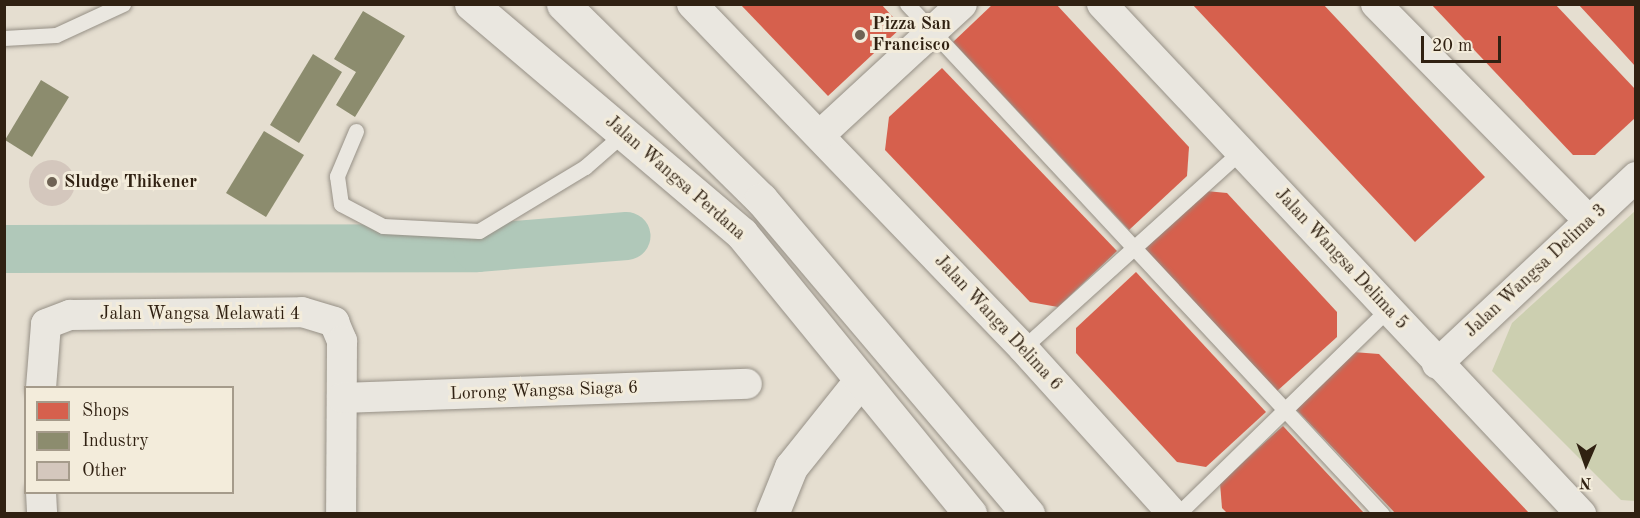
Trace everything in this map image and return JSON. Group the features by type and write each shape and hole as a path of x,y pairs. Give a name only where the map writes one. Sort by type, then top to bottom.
{"main road":[{"path":"563,4 761,200 1028,513"},
{"path":"594,4 604,44"},
{"name":"Jalan Wangsa Perdana","path":"491,10 624,133 742,234 859,382 970,513"},
{"path":"772,513 791,467 859,382"}],"street":[{"name":"Jalan Wanga Delima 6","path":"692,4 1023,348 1173,513"},
{"path":"820,135 962,4"},
{"name":"Jalan Wangsa Delima 5","path":"1102,4 1437,364 1581,513"},
{"path":"1376,4 1589,221"},
{"name":"Jalan Wangsa Delima 3","path":"1437,364 1635,177"},
{"name":"Jalan Wangsa Melawati 4","path":"41,386 46,324 70,315 302,312 334,322 342,340 341,513"},
{"name":"Lorong Wangsa Siaga 6","path":"342,398 747,384"},
{"path":"41,494 42,513"}],"lane":[{"path":"4,38 56,35 123,4"},
{"path":"907,4 932,34 1131,248 1382,513"},
{"path":"356,131 337,176 341,204 383,226 479,231 585,167 624,133"},
{"path":"1023,348 1131,248 1241,152"},
{"path":"1178,513 1282,408 1388,310"}],"green space":[{"path":"1635,211 1636,501 1621,500 1492,371 1512,323"}],"building: Shops":[{"path":"740,4 881,4 902,27 828,96"},
{"path":"993,4 1056,4 1189,147 1187,176 1129,230 953,42"},
{"path":"1192,4 1323,4 1485,177 1415,242"},
{"path":"1431,4 1555,4 1635,89 1635,118 1595,155 1573,155"},
{"path":"1578,4 1635,4 1635,66 1615,44"},
{"path":"942,68 1117,251 1058,307 1030,302 885,150 889,117"},
{"path":"1206,191 1227,193 1337,312 1337,337 1276,392 1143,249"},
{"path":"1136,272 1266,412 1206,467 1177,462 1076,353 1076,328"},
{"path":"1353,352 1379,354 1529,513 1395,513 1294,407"},
{"path":"1283,426 1364,513 1227,513 1222,508 1220,483"}],"building: Industry":[{"path":"363,11 405,36 355,117 336,105 356,72 334,59"},
{"path":"313,54 342,72 299,143 270,125"},
{"path":"41,80 69,97 32,157 5,140"},
{"path":"264,131 304,155 266,217 226,193"}],"building: Other":[{"name":"Sludge Thikener","path":"52,160 68,167 75,183 68,199 52,206 36,199 29,183 36,167"}],"waterway":[{"path":"4,249 477,248 627,236"}],"place":[{"name":"Pizza San Francisco","path":"860,35"},
{"name":"Sludge Thikener","path":"52,182"}]}
